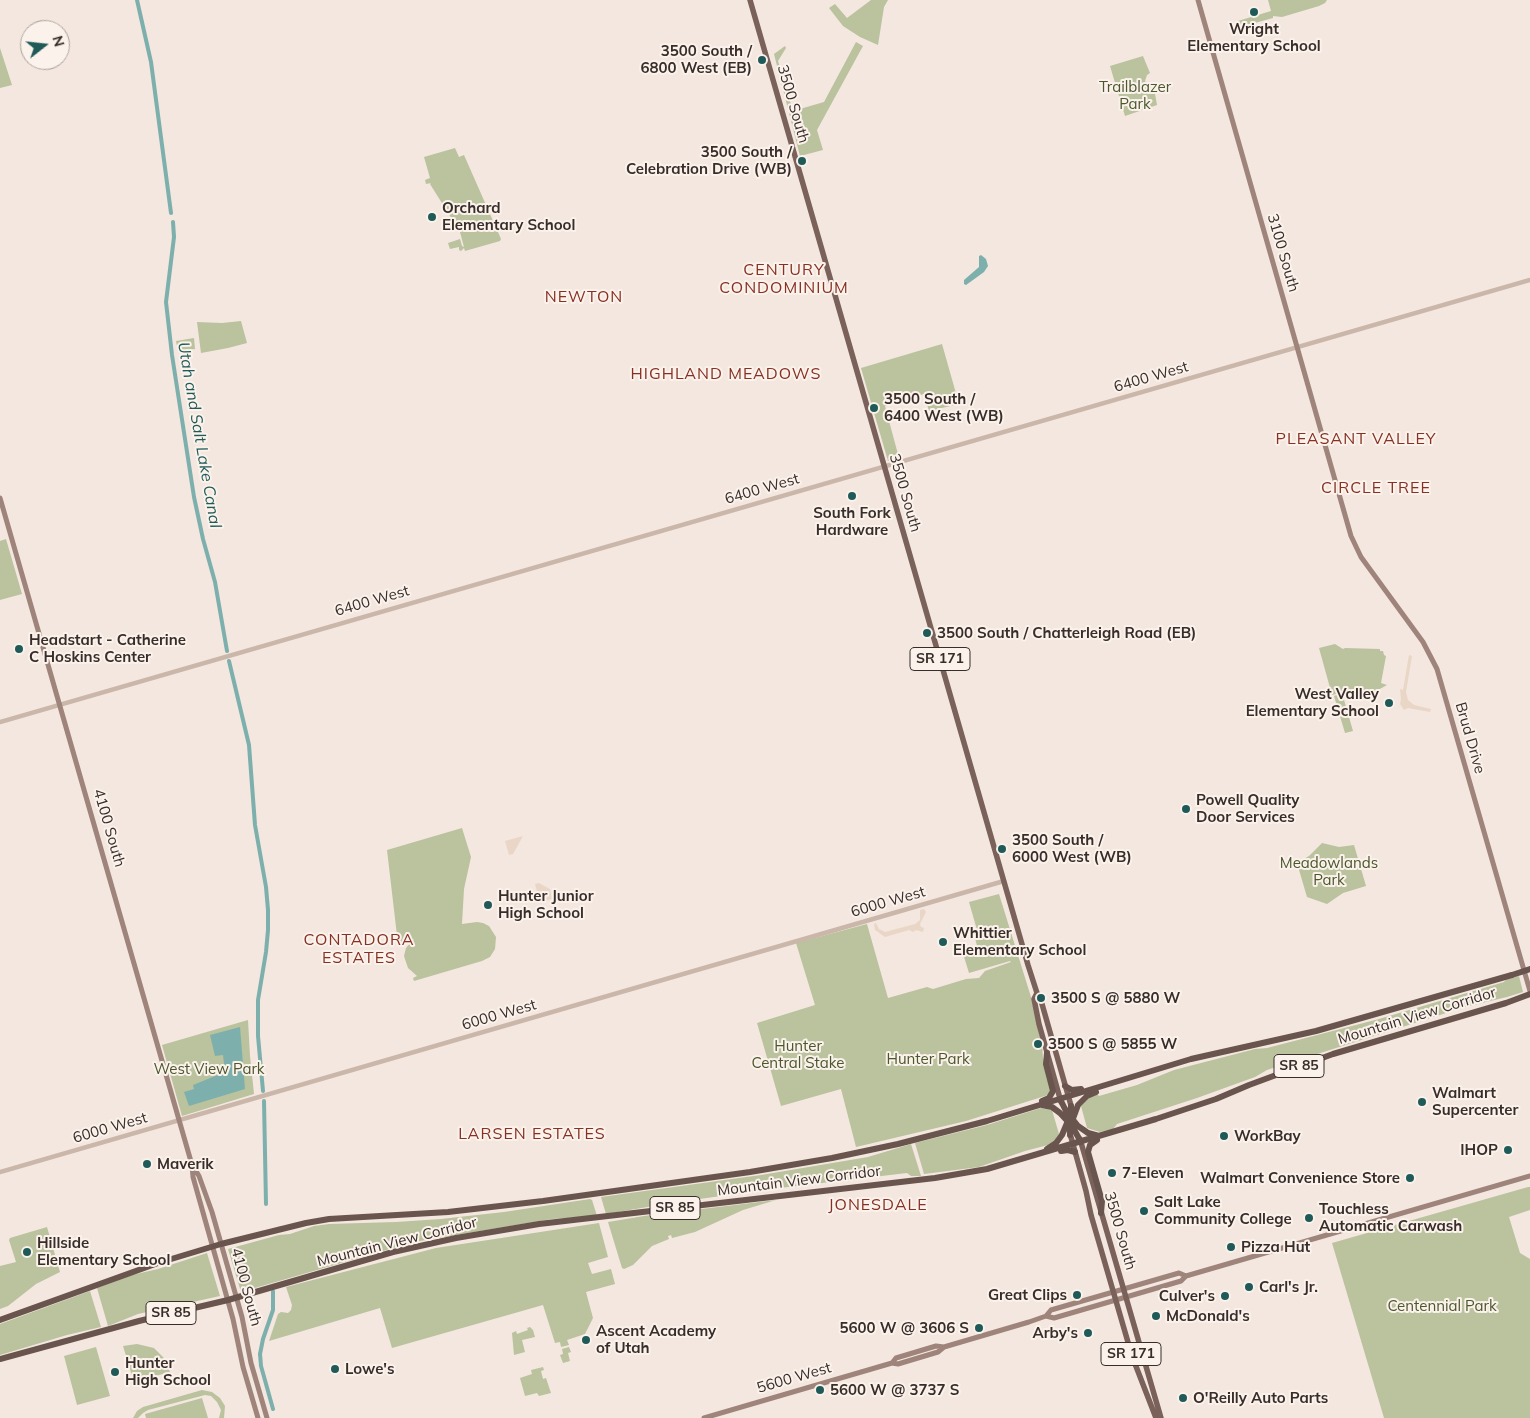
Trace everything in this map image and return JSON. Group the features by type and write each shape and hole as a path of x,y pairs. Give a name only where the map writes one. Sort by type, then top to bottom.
{"highway":[{"name":"Mountain View Corridor","path":"0,1320 158,1263 221,1244 306,1223 330,1219 448,1212 542,1201 759,1171 891,1145 987,1121 1203,1056 1316,1031 1530,969"},
{"name":"Mountain View Corridor","path":"0,1360 114,1327 237,1298 401,1250 456,1238 511,1228 941,1178 1001,1166 1156,1119 1333,1054 1519,998 1530,993"},
{"path":"987,1121 1013,1110 1046,1100 1050,1096 1053,1089 1046,1064 1047,1053"},
{"path":"1065,1086 1072,1090 1080,1090 1150,1068 1171,1065"},
{"path":"1001,1166 1014,1159 1052,1146 1060,1138 1079,1104 1090,1094 1139,1079 1153,1071"},
{"path":"1060,1099 1081,1142"},
{"path":"1039,1105 1052,1108 1089,1133 1101,1136"},
{"path":"1070,1135 1071,1106"},
{"path":"1101,1213 1102,1201 1088,1152 1090,1145 1095,1141 1142,1126 1156,1119"},
{"path":"987,1169 1004,1168 1064,1150 1075,1152"}],"main road":[{"name":"3500 South","path":"750,0 1004,881 1071,1106"},
{"name":"3100 South","path":"1198,0 1344,512"},
{"name":"4100 South","path":"0,498 192,1165 203,1186 237,1298 251,1363 267,1418"},
{"name":"Brud Drive","path":"1344,512 1351,536 1361,557 1423,642 1437,669 1530,993"},
{"name":"3500 South","path":"1037,993 1034,999 1036,1010 1060,1099"},
{"name":"3500 South","path":"1070,1135 1134,1362 1156,1418"},
{"name":"3500 South","path":"1081,1142 1161,1418"},
{"name":"4100 South","path":"192,1165 193,1177 228,1300 243,1367 258,1418"},
{"name":"5600 West","path":"1046,1316 1054,1318 1181,1281 1186,1276 1530,1176"},
{"name":"5600 West","path":"704,1418 892,1363 898,1364 938,1352 944,1347 1046,1316 1051,1310 1179,1273 1186,1276"}],"street":[{"name":"6400 West","path":"0,722 1530,280"},
{"name":"6000 West","path":"0,1172 1004,881"}],"green space":[{"path":"871,0 888,0 884,7 878,45 860,37 843,26 829,8 835,4 847,18"},
{"path":"1268,0 1327,0 1319,6 1282,17 1273,16 1273,18 1240,27 1238,21 1271,11"},
{"path":"856,42 863,46 817,130 823,150 800,156 774,54 785,46 786,48 778,61 793,111 824,102"},
{"path":"0,48 12,85 0,88"},
{"name":"Trailblazer Park","path":"1143,56 1150,73 1145,81 1150,87 1154,88 1157,105 1125,116 1110,66"},
{"path":"455,148 459,157 464,155 501,239 500,241 465,251 464,248 461,251 459,250 459,247 450,249 448,243 460,239 464,247 460,232 431,183 426,184 425,180 430,178 424,157"},
{"path":"241,321 247,343 201,353 197,322 222,323"},
{"path":"194,338 195,349 178,351 176,341"},
{"path":"942,344 959,404 929,411 924,394 885,406 899,458 888,461 861,368"},
{"path":"6,539 22,594 0,600 0,541"},
{"path":"1335,644 1343,649 1380,649 1380,651 1383,651 1386,656 1381,683 1387,685 1378,690 1374,696 1347,691 1332,695 1319,648"},
{"path":"1342,693 1353,731 1345,733 1334,696"},
{"path":"462,828 471,857 464,889 462,924 477,922 489,926 496,937 495,949 490,957 482,961 414,981 413,978 417,976 408,968 404,956 406,948 414,939 398,944 387,850"},
{"name":"Meadowlands Park","path":"1322,843 1339,847 1354,845 1366,886 1343,893 1327,904 1307,897 1297,863 1309,856"},
{"name":"Hunter Park","path":"999,894 1031,997 1042,1045 1043,1058 1051,1085 1048,1095 966,1121 856,1147 841,1089 781,1106 757,1023 815,1005 796,943 867,924 888,998 927,987 933,989 966,979 979,978 985,971 1011,962 969,973 961,947 965,945 969,948 977,946 976,935 983,933 983,931 977,930 969,902"},
{"path":"1519,976 1523,992 1465,1007 1267,1070 1255,1077 1197,1098 1117,1124 1113,1129 1100,1132 1087,1128 1081,1106 1097,1094 1099,1096 1137,1085 1174,1070 1379,1019"},
{"name":"West View Park","path":"248,1020 254,1094 182,1116 162,1045"},
{"path":"1041,1108 1052,1110 1059,1134 1048,1145 979,1167 924,1174 915,1143 987,1125"},
{"path":"911,1144 921,1176 911,1176 907,1173 771,1189 606,1214 601,1197 761,1175 868,1157"},
{"name":"Centennial Park","path":"1530,1187 1530,1210 1509,1217 1520,1253 1530,1259 1530,1418 1384,1418 1332,1243"},
{"path":"590,1199 597,1216 552,1219 414,1242 241,1292 228,1249 279,1235 290,1234 314,1226 441,1219"},
{"path":"776,1200 743,1210 695,1232 672,1238 671,1235 668,1236 669,1239 652,1246 633,1265 624,1269 622,1268 608,1222 644,1216"},
{"path":"599,1223 608,1257 588,1263 592,1274 611,1269 615,1284 586,1292 593,1318 585,1334 567,1340 569,1345 561,1347 560,1342 555,1343 543,1305 392,1348 380,1308 269,1341 278,1314 281,1312 288,1313 291,1310 292,1305 286,1287 436,1248"},
{"name":"Hillside Elementary School","path":"47,1227 60,1272 36,1284 8,1306 0,1309 0,1266 16,1262 10,1238"},
{"path":"207,1253 220,1296 138,1314 108,1326 97,1288 132,1275 158,1269"},
{"path":"90,1291 101,1327 0,1355 0,1324"},
{"path":"530,1327 535,1337 522,1340 525,1352 514,1355 512,1333 516,1331 517,1334 528,1330 527,1328"},
{"path":"137,1344 154,1348 165,1359 170,1372 137,1381 133,1379 123,1346"},
{"path":"96,1347 110,1396 77,1405 64,1356"},
{"path":"569,1347 571,1352 568,1353 570,1361 563,1363 560,1355 563,1354 562,1349"},
{"path":"543,1367 544,1370 541,1371 543,1379 546,1378 551,1393 539,1396 537,1393 525,1396 520,1378 532,1374 531,1370"},
{"path":"202,1390 212,1392 220,1398 225,1406 224,1418 219,1418 221,1410 217,1402 211,1396 205,1395 148,1410 138,1418 133,1418 137,1411 143,1407"},
{"path":"202,1398 208,1418 146,1418 145,1414"}],"shaded area":[{"path":"1409,655 1412,656 1406,692 1408,700 1414,705 1431,709 1430,712 1408,708 1404,710 1400,704 1400,689 1403,690"},
{"path":"523,836 513,854 509,855 505,841"},
{"path":"539,883 550,889 552,899 540,902 535,884"},
{"path":"924,909 926,912 920,924 924,928 923,932 909,930 885,937 875,930 874,924 876,923 879,929 885,932 915,924 920,920 920,910"}],"water":[{"path":"981,255 986,259 988,266 984,272 966,285 964,284 964,280 979,267 979,256"},
{"path":"240,1027 245,1089 189,1106 184,1092 194,1089 193,1085 225,1072 223,1055 215,1056 210,1035"}],"waterway":[{"name":"Utah and Salt Lake Canal","path":"137,0 151,62 171,213"},
{"name":"Utah and Salt Lake Canal","path":"173,222 174,237 166,302 172,355 194,497 215,582 227,651"},
{"name":"Utah and Salt Lake Canal","path":"229,661 249,745 255,825 266,887 268,910 266,952 258,1000 258,1036 263,1091"},
{"name":"Utah and Salt Lake Canal","path":"264,1101 266,1204"},
{"name":"Utah and Salt Lake Canal","path":"273,1291 273,1310 260,1354 261,1366 273,1409"}],"place":[{"name":"Wright Elementary School","path":"1254,12"},
{"name":"3500 South / 6800 West (EB)","path":"762,60"},
{"name":"3500 South / Celebration Drive (WB)","path":"802,161"},
{"name":"Orchard Elementary School","path":"432,217"},
{"name":"3500 South / 6400 West (WB)","path":"874,408"},
{"name":"South Fork Hardware","path":"852,496"},
{"name":"3500 South / Chatterleigh Road (EB)","path":"927,633"},
{"name":"Headstart - Catherine C Hoskins Center","path":"19,649"},
{"name":"West Valley Elementary School","path":"1389,703"},
{"name":"Powell Quality Door Services","path":"1186,809"},
{"name":"3500 South / 6000 West (WB)","path":"1002,849"},
{"name":"Hunter Junior High School","path":"488,905"},
{"name":"Whittier Elementary School","path":"943,942"},
{"name":"3500 S @ 5880 W","path":"1041,998"},
{"name":"3500 S @ 5855 W","path":"1038,1044"},
{"name":"Walmart Supercenter","path":"1422,1102"},
{"name":"WorkBay","path":"1224,1136"},
{"name":"IHOP","path":"1508,1150"},
{"name":"Maverik","path":"147,1164"},
{"name":"7-Eleven","path":"1112,1173"},
{"name":"Walmart Convenience Store","path":"1410,1178"},
{"name":"Salt Lake Community College","path":"1144,1211"},
{"name":"Touchless Automatic Carwash","path":"1309,1218"},
{"name":"Pizza Hut","path":"1231,1247"},
{"name":"Hillside Elementary School","path":"27,1252"},
{"name":"Carl's Jr.","path":"1249,1287"},
{"name":"Great Clips","path":"1077,1295"},
{"name":"Culver's","path":"1225,1296"},
{"name":"McDonald's","path":"1156,1316"},
{"name":"5600 W @ 3606 S","path":"979,1328"},
{"name":"Arby's","path":"1088,1333"},
{"name":"Ascent Academy of Utah","path":"586,1340"},
{"name":"Lowe's","path":"335,1369"},
{"name":"Hunter High School","path":"115,1372"},
{"name":"5600 W @ 3737 S","path":"820,1390"},
{"name":"O'Reilly Auto Parts","path":"1183,1398"}],"district":[{"name":"CENTURY CONDOMINIUM","path":"784,279"},
{"name":"NEWTON","path":"584,297"},
{"name":"HIGHLAND MEADOWS","path":"726,374"},
{"name":"PLEASANT VALLEY","path":"1356,439"},
{"name":"CIRCLE TREE","path":"1376,488"},
{"name":"CONTADORA ESTATES","path":"359,949"},
{"name":"LARSEN ESTATES","path":"532,1134"},
{"name":"JONESDALE","path":"878,1205"}],"park label":[{"name":"Hunter Central Stake","path":"798,1054"}]}
